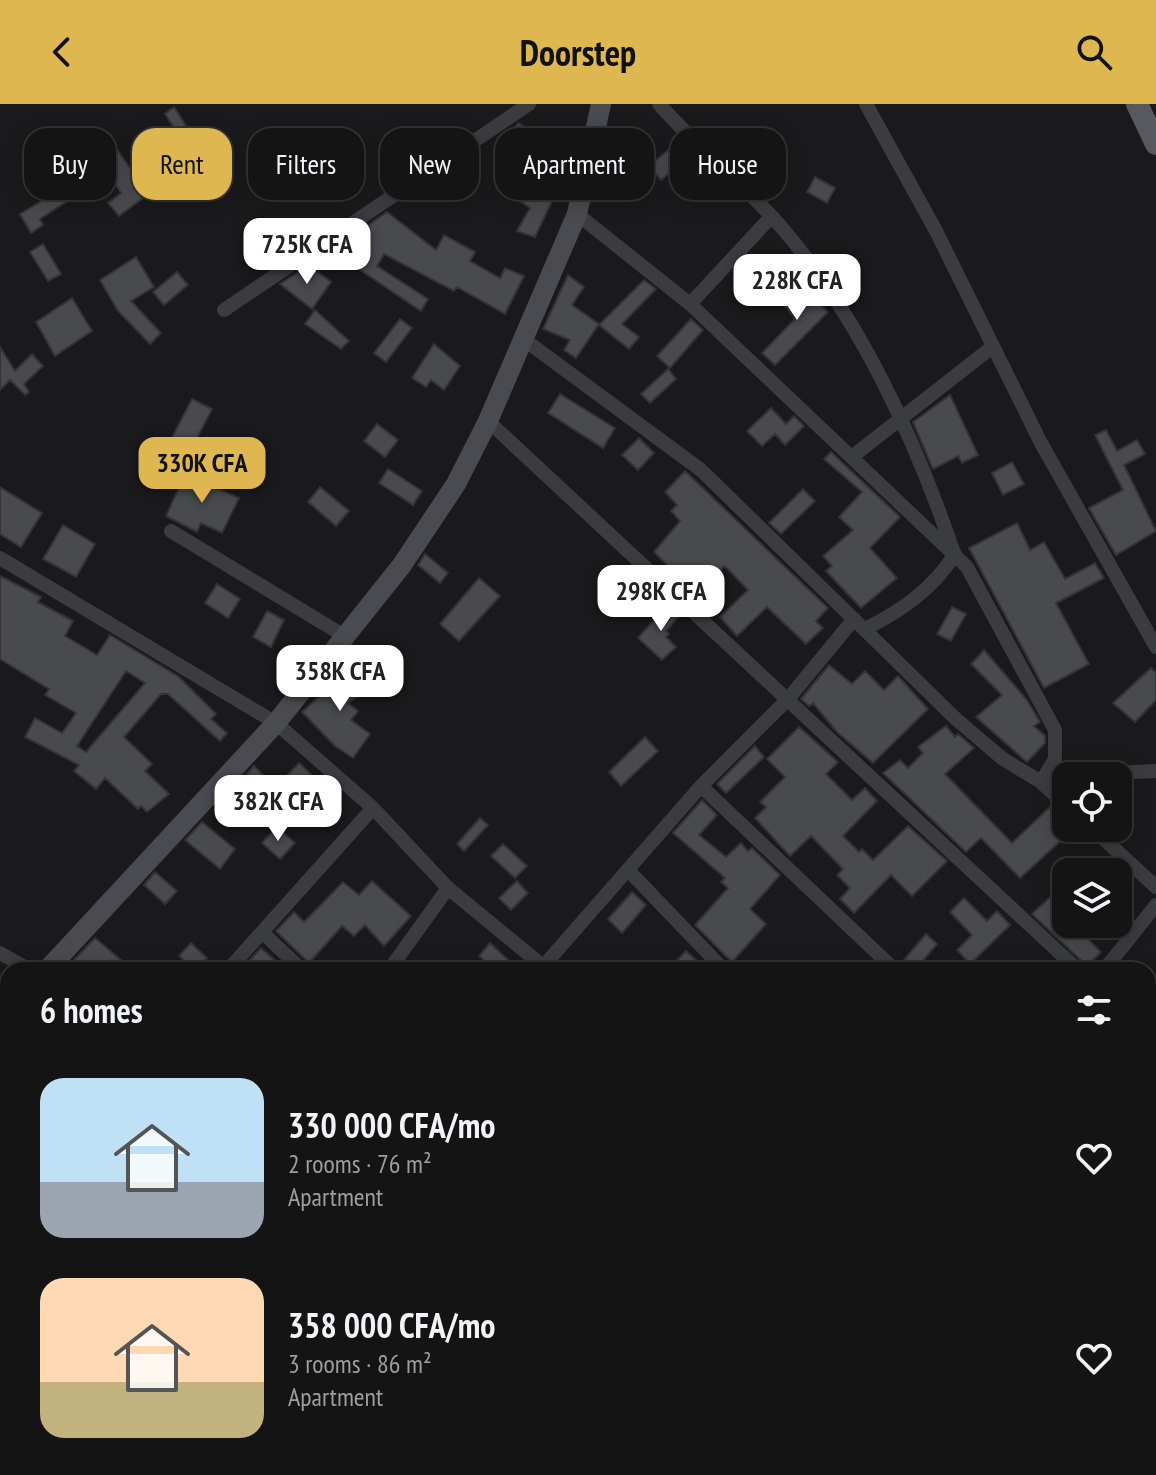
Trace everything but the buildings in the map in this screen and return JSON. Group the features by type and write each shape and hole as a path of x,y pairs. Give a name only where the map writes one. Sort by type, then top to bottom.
{"main road":[{"path":"1137,104 1156,144"}],"street":[{"path":"224,310 529,104"},
{"path":"54,962 276,723 402,565 456,484 488,421 577,214 601,104"},
{"path":"659,104 771,217 814,268 901,417 928,476 955,554"},
{"path":"866,104 936,231 991,348 1132,610 1156,647"},
{"path":"577,214 690,304 955,554 978,585 1055,730 1055,759 1043,779"},
{"path":"690,304 771,217"},
{"path":"522,338 701,470 956,719 1003,759 1043,779 1052,789"},
{"path":"853,456 991,348"},
{"path":"488,421 1069,962"},
{"path":"171,531 346,637"},
{"path":"548,962 630,872 701,786 859,624 896,613 942,575 955,554"},
{"path":"0,558 276,723 373,808 448,888 535,962"},
{"path":"1043,779 1156,771"},
{"path":"701,786 887,962"},
{"path":"236,962 373,808"},
{"path":"1107,842 1156,887"},
{"path":"630,872 716,962"},
{"path":"395,962 448,888"},
{"path":"1110,962 1156,905"},
{"path":"263,933 294,962"}]}
